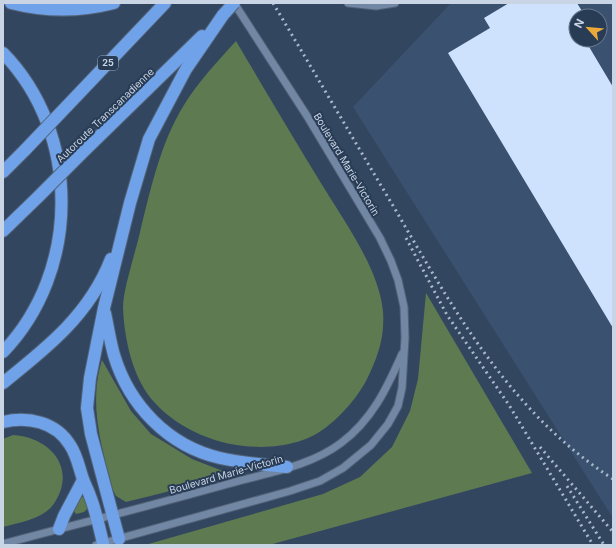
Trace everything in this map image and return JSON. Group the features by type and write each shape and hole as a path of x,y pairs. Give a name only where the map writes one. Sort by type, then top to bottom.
{"highway":[{"path":"11,3 38,9 67,10 114,3"},
{"name":"25","path":"3,172 165,3"},
{"path":"119,538 95,449 87,408 90,378 104,308 145,152 155,126 186,69 223,15 234,3"},
{"name":"Autoroute Transcanadienne","path":"3,231 223,15"},
{"path":"3,53 17,69 32,92 51,132 60,169 62,208 57,252 45,288 27,322 3,352"},
{"path":"3,383 54,340 83,309 108,266 126,221"},
{"path":"104,308 114,354 125,382 139,406 158,426 183,443 209,455 236,461 287,468"},
{"path":"3,422 30,420 43,423 56,429 70,445 90,494 97,520 99,544"},
{"path":"59,529 64,516 83,480"}],"street":[{"name":"Boulevard Marie-Victorin","path":"99,544 298,489 320,481 343,468 371,445 388,424 398,406 404,372 405,327 402,297 398,280 386,251 307,116 234,3"},
{"path":"348,3 376,6 395,3"},
{"name":"Boulevard Marie-Victorin","path":"3,544 287,468 331,450 358,428 377,405 404,350"}],"shaded area":[{"path":"451,3 613,3 613,518 353,107"}],"green space":[{"path":"236,41 360,247 375,280 383,312 383,331 377,356 366,381 355,398 331,424 312,436 284,445 264,447 244,446 205,436 186,428 155,403 147,394 135,371 125,332 123,307 127,280 152,183 162,151 176,120 195,88"},
{"path":"426,293 532,473 269,545 145,545 323,494 360,477 392,447 410,411 418,379"},
{"path":"102,360 131,411 151,434 192,459 223,471 215,476 191,485 126,502 116,496 113,490 101,442 96,409 98,376"},
{"path":"13,435 38,441 48,448 56,456 61,466 63,477 61,489 51,508 32,519 3,527 3,439"},
{"path":"81,497 85,497 88,508 84,512 76,514 74,511"}],"building":[{"path":"509,3 577,3 580,8 568,8 568,48 590,48 613,87 613,328 448,53 490,28 484,18"}],"railway":[{"path":"273,3 438,281 461,319 486,355 513,390 543,422 576,452 613,479"},
{"path":"406,238 447,315 509,405 593,545"},
{"path":"540,447 613,532"},
{"path":"567,486 604,545"}]}
